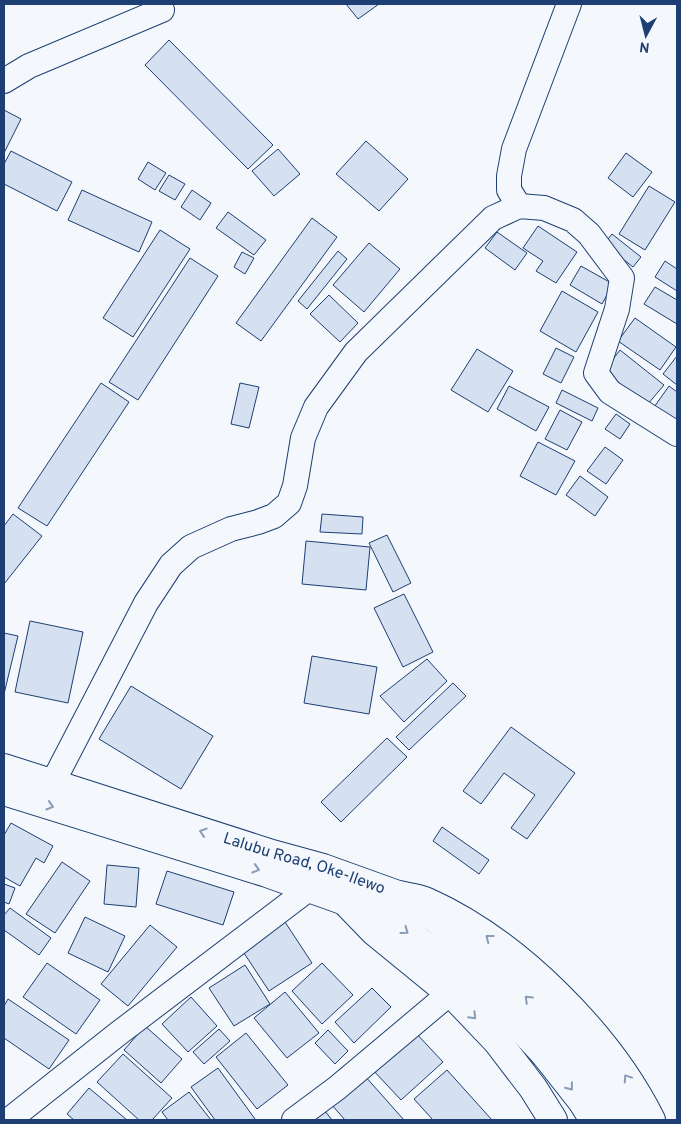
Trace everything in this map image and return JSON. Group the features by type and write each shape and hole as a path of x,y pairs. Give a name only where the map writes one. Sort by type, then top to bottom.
{"main road":[{"name":"Lalubu Road, Oke-Ilewo","path":"4,768 272,854 323,868 398,895 436,919 493,966 554,1044"},
{"name":"Lalubu Road, Oke-Ilewo","path":"4,791 267,873 384,915 485,993 522,1029 554,1044"},
{"path":"398,895 426,902 482,932 536,974 610,1053 640,1097 651,1120"},
{"path":"346,902 375,932 450,993 497,1041 533,1088 553,1120"},
{"path":"554,1044 582,1101 594,1120"},
{"path":"554,1044 599,1081 622,1120"}],"street":[{"path":"519,206 509,190 509,176 514,149 569,4"},
{"path":"4,81 29,66 162,10"},
{"path":"52,784 146,602 171,564 191,547 231,529 274,516 289,503 296,486 304,438 316,407 356,352 493,218 519,206 544,208 573,220 589,234 622,278 617,309 596,373 610,392 677,434"},
{"path":"9,1120 119,1033 310,888"},
{"path":"294,1120 336,1088 450,993"}],"building":[{"path":"346,4 379,4 358,19"},
{"path":"169,40 273,145 248,169 145,65"},
{"path":"4,110 21,119 4,153"},
{"path":"366,141 408,179 379,211 336,174"},
{"path":"278,149 300,174 274,196 252,171"},
{"path":"11,151 72,182 57,211 4,184 4,164"},
{"path":"626,153 652,172 633,197 608,178"},
{"path":"148,162 166,173 155,190 138,179"},
{"path":"169,175 185,184 175,200 159,191"},
{"path":"649,186 675,202 645,250 619,234"},
{"path":"82,190 152,222 139,252 68,220"},
{"path":"192,190 211,203 200,220 181,207"},
{"path":"228,212 266,240 254,255 216,228"},
{"path":"312,218 337,237 261,341 236,323"},
{"path":"538,226 577,252 556,283 536,271 543,261 523,248"},
{"path":"160,230 190,249 133,337 103,318"},
{"path":"497,232 527,253 515,270 485,248"},
{"path":"612,234 641,257 633,267 604,244"},
{"path":"369,243 400,269 364,312 333,285"},
{"path":"338,251 347,259 307,309 298,301"},
{"path":"242,252 254,258 245,274 234,267"},
{"path":"190,258 218,276 138,400 109,382"},
{"path":"665,261 677,269 677,291 655,277"},
{"path":"581,266 613,284 602,304 570,285"},
{"path":"655,287 677,300 677,324 644,304"},
{"path":"562,291 598,312 576,352 540,331"},
{"path":"329,295 358,323 340,342 310,314"},
{"path":"635,318 676,347 660,370 618,341"},
{"path":"556,348 574,357 561,383 543,374"},
{"path":"477,349 513,371 488,412 451,390"},
{"path":"620,350 664,385 647,405 604,371"},
{"path":"677,356 677,385 663,374"},
{"path":"101,383 129,402 47,526 18,508"},
{"path":"240,383 259,387 249,428 231,424"},
{"path":"509,386 549,407 536,431 497,409"},
{"path":"669,386 677,392 677,421 652,410"},
{"path":"562,390 598,408 592,421 556,403"},
{"path":"560,410 582,422 567,450 545,439"},
{"path":"616,414 630,424 620,439 605,429"},
{"path":"538,442 575,461 556,495 520,476"},
{"path":"605,447 623,460 606,484 587,471"},
{"path":"580,476 608,497 595,516 566,495"},
{"path":"13,514 42,536 4,584 4,526"},
{"path":"322,514 363,517 362,534 320,532"},
{"path":"387,535 411,583 393,592 369,543"},
{"path":"306,541 370,547 366,590 302,584"},
{"path":"404,594 433,652 403,667 374,608"},
{"path":"30,621 83,632 68,703 15,692"},
{"path":"4,633 18,636 4,694"},
{"path":"312,656 377,667 369,714 304,703"},
{"path":"427,659 447,681 404,722 380,696"},
{"path":"453,683 466,696 409,750 396,737"},
{"path":"131,686 213,736 181,789 99,739"},
{"path":"511,727 575,773 527,839 511,828 535,795 504,773 481,804 463,791"},
{"path":"387,738 407,757 341,822 321,802"},
{"path":"11,823 53,846 44,863 36,858 20,886 4,877 4,835"},
{"path":"442,827 489,860 479,874 433,841"},
{"path":"62,862 90,881 55,933 26,914"},
{"path":"107,865 139,868 136,907 104,904"},
{"path":"167,871 234,892 223,925 156,904"},
{"path":"4,884 15,888 9,904 4,902"},
{"path":"10,908 51,938 39,955 4,930 4,915"},
{"path":"85,917 125,936 108,972 68,953"},
{"path":"285,922 312,963 269,991 242,950"},
{"path":"150,925 177,947 128,1006 101,984"},
{"path":"47,963 100,1000 76,1034 23,997"},
{"path":"322,963 353,995 322,1024 292,991"},
{"path":"245,965 270,1004 234,1026 209,988"},
{"path":"372,988 391,1007 354,1043 335,1022"},
{"path":"285,992 319,1033 287,1058 254,1018"},
{"path":"191,997 217,1026 188,1052 162,1024"},
{"path":"8,999 69,1040 49,1069 4,1038 4,1006"},
{"path":"145,1026 182,1059 161,1083 124,1050"},
{"path":"219,1029 230,1041 204,1064 193,1052"},
{"path":"328,1030 348,1051 335,1064 315,1043"},
{"path":"414,1031 443,1062 401,1100 372,1069"},
{"path":"246,1033 288,1085 257,1109 216,1057"},
{"path":"123,1054 172,1098 152,1120 139,1120 97,1082"},
{"path":"218,1068 255,1119 215,1120 191,1087"},
{"path":"447,1070 492,1120 433,1120 414,1099"},
{"path":"364,1075 404,1120 345,1120 331,1104"},
{"path":"89,1088 127,1120 74,1120 67,1114"},
{"path":"189,1092 211,1120 168,1120 162,1112"},
{"path":"321,1106 332,1120 302,1120"}]}
